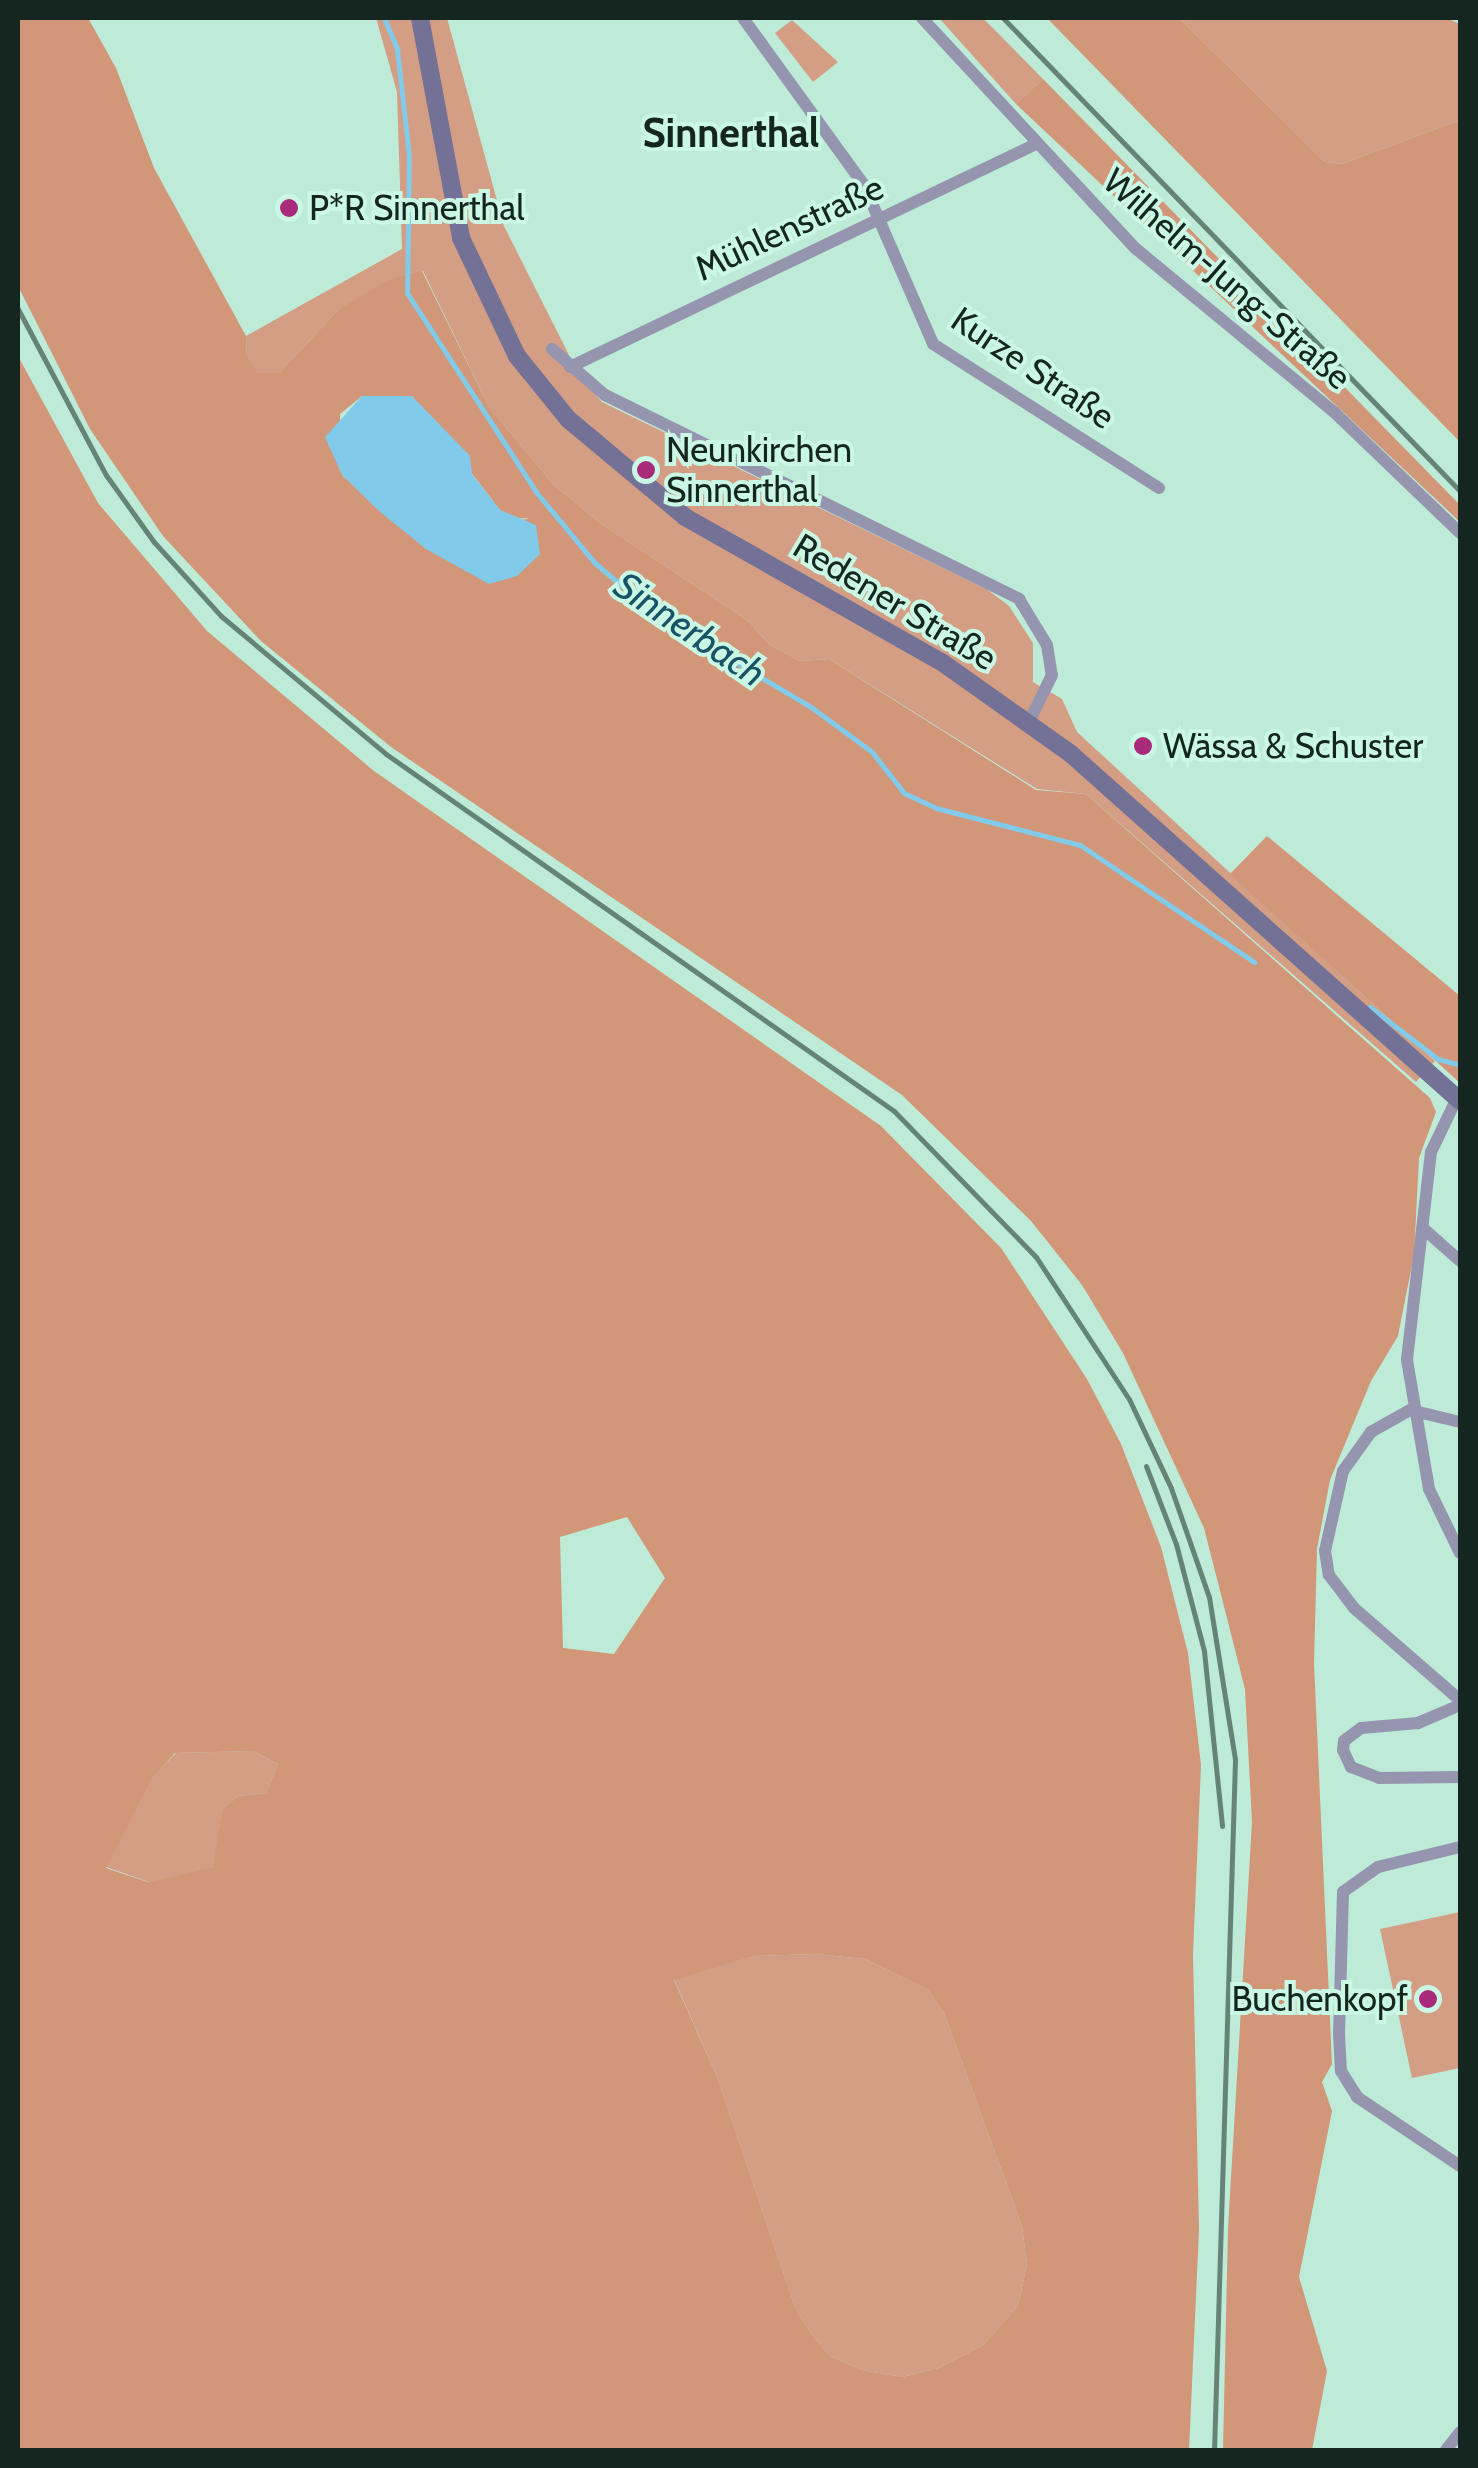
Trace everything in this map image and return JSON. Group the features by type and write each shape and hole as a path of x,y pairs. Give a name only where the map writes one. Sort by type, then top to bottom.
{"main road":[{"name":"Redener Straße","path":"420,18 450,191 474,273 517,356 568,420 685,518 943,663 1029,722 1154,825 1459,1100"}],"street":[{"name":"Kurze Straße","path":"743,18 882,219 933,344 1159,488"},
{"name":"Wilhelm-Jung-Straße","path":"922,18 1034,145 1135,248 1334,412 1460,532"},
{"name":"Mühlenstraße","path":"570,366 1034,145"},
{"path":"552,349 606,395 1019,599 1047,645 1052,675 1029,722"},
{"path":"1459,1100 1431,1152 1407,1360 1430,1489 1460,1553"},
{"path":"1424,1230 1460,1261"},
{"path":"1460,1422 1418,1410 1386,1419 1356,1448 1334,1497 1326,1565 1386,1642 1460,1702 1418,1723 1350,1735 1346,1758 1362,1774 1460,1777"},
{"path":"1460,1847 1378,1866 1343,1892 1340,2034 1342,2070 1356,2097 1460,2166"},
{"path":"1446,2450 1460,2432"}],"shaded area":[{"path":"18,18 88,18 116,68 154,168 246,336 247,356 258,373 279,373 338,310 388,280 422,271 489,407 553,484 600,523 747,620 770,645 800,661 829,659 1036,790 1086,794 1430,1098 1436,1112 1419,1158 1414,1255 1398,1336 1371,1381 1330,1480 1317,1549 1314,1663 1332,2064 1322,2082 1332,2111 1299,2277 1327,2371 1312,2450 1223,2450 1228,2229 1252,1822 1245,1689 1204,1528 1123,1353 1082,1285 1031,1221 902,1095 391,747 261,641 163,536 90,429 18,286","holes":["362,396 412,396 500,510 512,519 529,518 426,549 342,475 340,414"]},
{"path":"376,18 447,18 504,226 580,377 602,402 988,590 1009,606 1033,643 1033,682 1062,699 1077,732 1435,1061 1416,1082 1086,794 1037,789 829,659 800,661 770,645 747,620 600,523 553,484 489,407 423,271 338,310 279,373 258,373 247,357 246,336 402,249 397,92"},
{"path":"939,18 983,18 1043,79 1016,104"},
{"path":"1047,18 1179,18 1325,162 1342,164 1460,120 1460,442"},
{"path":"1179,18 1446,18 1460,24 1460,120 1342,164 1325,162"},
{"path":"792,20 838,62 813,82 775,33"},
{"path":"1043,79 1460,505 1460,522 1016,104"},
{"path":"18,356 98,503 207,631 374,771 881,1126 1001,1248 1087,1379 1121,1444 1161,1547 1188,1653 1201,1765 1193,1954 1199,2230 1189,2450 18,2450","holes":["627,1517 665,1578 614,1654 563,1648 560,1537","253,1751 278,1764 266,1793 238,1796 222,1809 213,1867 148,1882 106,1868 152,1778 175,1753","815,1954 865,1959 928,1990 944,2013 1022,2226 1027,2264 1018,2306 983,2345 939,2368 902,2377 862,2370 830,2356 796,2310 718,2079 674,1980 755,1956"]},
{"path":"1267,836 1460,996 1460,1083 1230,874"},
{"path":"253,1751 278,1764 266,1793 238,1796 222,1809 214,1867 149,1882 106,1867 152,1777 176,1753"},
{"name":"Buchenkopf","path":"1460,1912 1460,2068 1412,2078 1380,1929"},
{"path":"815,1954 865,1959 928,1990 944,2013 1022,2226 1027,2264 1018,2306 983,2345 939,2368 902,2377 862,2370 830,2356 816,2340 796,2310 718,2079 674,1979 755,1956"}],"water":[{"path":"362,396 412,396 470,456 472,474 500,510 536,525 540,554 517,576 489,584 426,549 379,511 342,475 325,437"}],"waterway":[{"name":"Sinnerbach","path":"384,18 397,49 409,156 407,293 536,492 595,563 656,615 811,707 872,752 904,793 936,808 1080,845 1254,962"},
{"name":"Sinnerbach","path":"1370,1007 1438,1059 1460,1065"}],"railway":[{"path":"1003,18 1460,491"},
{"path":"18,309 106,475 154,542 221,616 386,754 894,1111 1036,1257 1129,1399 1171,1488 1209,1597 1235,1760 1214,2450"},
{"path":"1146,1466 1176,1544 1204,1651 1222,1826"}],"place":[{"name":"P*R Sinnerthal","path":"289,208"},
{"name":"Neunkirchen Sinnerthal","path":"646,470"},
{"name":"Wässa & Schuster","path":"1143,746"},
{"name":"Buchenkopf","path":"1428,1999"}],"district":[{"name":"Sinnerthal","path":"731,133"}]}
